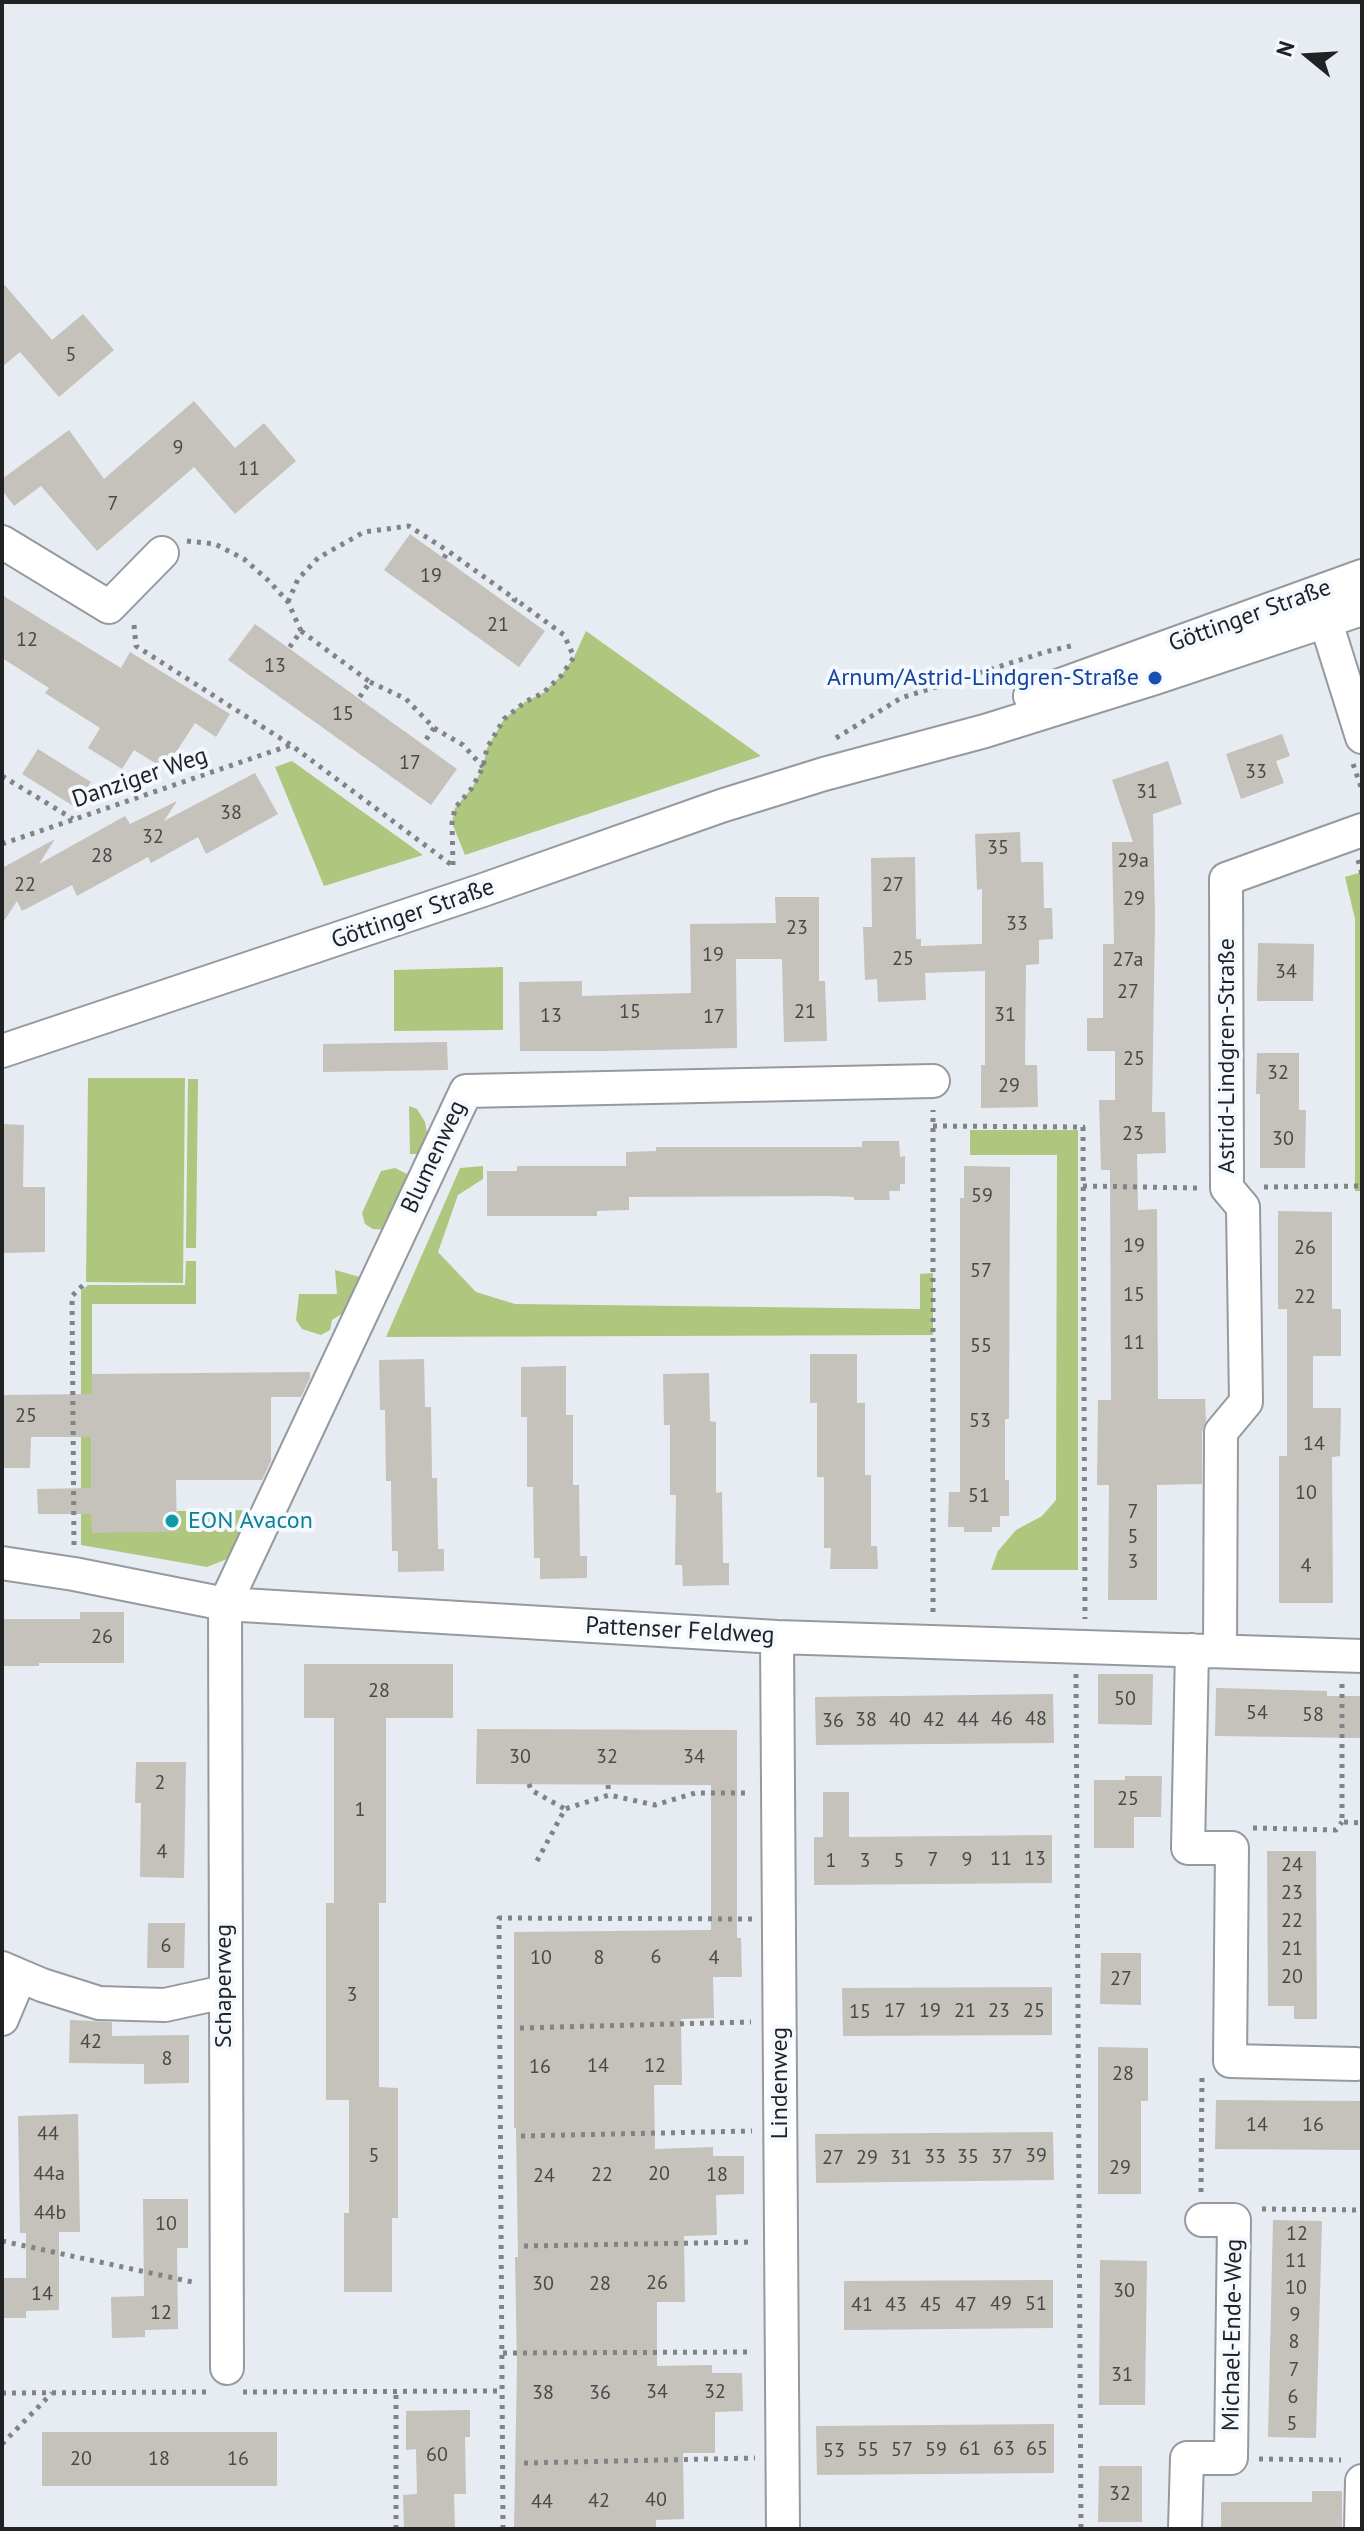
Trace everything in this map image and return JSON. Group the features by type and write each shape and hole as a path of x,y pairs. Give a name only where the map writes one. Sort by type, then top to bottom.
{"street":[{"path":"2,542 109,607 162,553"},
{"name":"Göttinger Straße","path":"1321,607 1362,576"},
{"path":"1321,607 1357,750"},
{"name":"Göttinger Straße","path":"2,1051 468,895 721,806 824,774 1202,632 1321,607 1362,609"},
{"name":"Astrid-Lindgren-Straße","path":"1206,1650 1221,1432 1246,1402 1243,1207 1227,1188 1226,879 1362,830"},
{"name":"Blumenweg","path":"225,1604 466,1091 933,1081"},
{"name":"Pattenser Feldweg","path":"2,1563 225,1604 777,1637 1352,1655"},
{"name":"Schaperweg","path":"225,1604 227,2384"},
{"name":"Lindenweg","path":"777,1637 783,2529"},
{"path":"1206,1650 1188,1848 1232,1848 1230,2061 1356,2064"},
{"path":"2,2019 11,1972 99,2003 165,2005 224,1992"},
{"name":"Michael-Ende-Weg","path":"1185,2529 1187,2458 1231,2458 1234,2220 1202,2220"},
{"path":"1355,2470 1361,2529"}],"path":[{"path":"134,623 136,646 291,745 453,866 452,823 455,808 472,788 483,767 487,748 504,719 525,702 543,693 561,676 574,657 564,635 409,526 364,532 318,558 298,579 288,602"},
{"path":"162,553 186,541 215,544 244,559 288,602 301,631 370,682 406,699 434,728 463,745 483,767"},
{"path":"444,558 448,551"},
{"path":"511,606 515,599"},
{"path":"289,648 301,631"},
{"path":"359,698 370,682"},
{"path":"423,744 434,728"},
{"name":"Danziger Weg","path":"2,844 291,745"},
{"path":"1357,750 1362,790"},
{"path":"2,776 75,819"},
{"path":"933,1081 933,1641"},
{"path":"933,1126 1083,1127 1081,2529"},
{"path":"1083,1186 1362,1186"},
{"path":"74,1574 72,1296 86,1282"},
{"path":"1247,1828 1336,1830 1342,1822 1352,1655"},
{"path":"529,1784 531,1790 565,1809"},
{"path":"608,1785 609,1795"},
{"path":"695,1793 696,1785"},
{"path":"537,1861 565,1809 609,1795 655,1805 695,1793 778,1794"},
{"path":"1342,1822 1362,1823"},
{"path":"503,2529 499,1918 779,1919"},
{"path":"520,2028 780,2021"},
{"name":"Michael-Ende-Weg","path":"1202,2220 1202,2062 1230,2061"},
{"path":"521,2136 780,2131"},
{"path":"1234,2220 1243,2209 1362,2210"},
{"path":"2,2241 225,2289"},
{"path":"524,2246 781,2242"},
{"path":"503,2353 781,2352"},
{"path":"2,2393 227,2384 396,2391 503,2391"},
{"path":"396,2391 396,2529"},
{"path":"2,2444 52,2393"},
{"path":"524,2463 783,2457"},
{"path":"1231,2458 1355,2470"}],"green space":[{"path":"586,631 761,756 465,855 452,823 455,808 472,788 483,767 487,748 504,719 525,702 543,693 561,676"},
{"path":"292,761 423,855 324,886 275,767"},
{"path":"1362,872 1362,1191 1355,1191 1355,919 1345,877"},
{"path":"503,967 503,1030 394,1031 394,970"},
{"path":"88,1078 185,1078 183,1283 86,1282"},
{"path":"188,1079 198,1079 196,1248 186,1248"},
{"path":"409,1106 417,1109 425,1122 428,1138 426,1154 410,1154"},
{"path":"970,1130 1078,1130 1078,1570 991,1570 998,1551 1016,1530 1042,1516 1056,1500 1057,1155 970,1155"},
{"path":"483,1166 483,1179 458,1195 438,1252 476,1292 515,1304 920,1309 920,1274 933,1273 933,1335 386,1337 460,1168"},
{"path":"395,1168 407,1174 410,1188 390,1230 373,1229 365,1224 362,1213 381,1171"},
{"path":"186,1261 196,1261 196,1304 92,1304 92,1532 177,1531 177,1511 256,1510 239,1546 227,1559 207,1567 81,1545 81,1291 88,1285 185,1285"},
{"path":"335,1270 367,1279 351,1315 343,1313 332,1320 330,1330 321,1335 302,1329 296,1320 299,1294 337,1294"}],"building":[{"path":"2,282 52,340 83,314 114,350 59,397 20,352 2,367"},
{"path":"194,401 235,448 264,423 296,461 235,514 194,467 97,551 41,486 14,506 2,490 2,479 69,430 104,479"},
{"path":"410,534 545,631 519,667 384,570"},
{"path":"2,595 121,668 130,652 230,714 216,737 195,723 165,769 134,750 122,769 88,748 100,728 45,693 49,688 2,658"},
{"path":"255,624 457,769 431,805 228,660"},
{"path":"1282,734 1290,756 1276,761 1284,783 1241,799 1226,754"},
{"path":"38,749 91,782 75,807 22,774"},
{"path":"1168,761 1182,804 1153,814 1152,1112 1165,1112 1166,1153 1137,1154 1138,1210 1157,1209 1158,1399 1205,1399 1202,1484 1157,1485 1157,1600 1108,1600 1109,1485 1097,1485 1098,1400 1111,1400 1110,1170 1101,1170 1099,1100 1115,1100 1115,1051 1087,1051 1087,1018 1103,1018 1103,944 1114,944 1112,842 1133,842 1112,780"},
{"path":"255,773 278,814 206,854 198,837 151,863 148,857 77,896 72,885 22,911 17,901 2,924 2,868 55,839 39,864 125,816 130,824 177,801 164,821"},
{"path":"1020,832 1021,862 1043,862 1044,908 1052,908 1053,939 1039,940 1039,964 1026,965 1025,1065 1037,1065 1038,1107 981,1108 981,1065 985,1065 985,971 925,973 926,1000 878,1002 877,979 865,980 863,927 872,927 871,858 915,857 916,939 921,939 921,946 982,944 982,889 977,890 975,834"},
{"path":"775,897 819,897 819,981 825,981 827,1041 784,1042 782,959 736,959 737,1048 520,1051 519,982 582,981 582,996 691,993 690,924 776,923"},
{"path":"1258,943 1314,944 1313,1001 1257,1001"},
{"path":"447,1042 448,1070 323,1072 323,1044"},
{"path":"1257,1053 1299,1053 1299,1110 1306,1110 1305,1168 1260,1168"},
{"path":"2,1124 24,1125 23,1187 45,1187 45,1252 2,1253"},
{"path":"862,1141 899,1141 900,1157 905,1156 905,1184 900,1184 900,1191 889,1191 890,1200 829,1196 629,1197 629,1210 597,1211 597,1216 487,1216 487,1171 517,1171 517,1166 626,1166 626,1152 656,1151 656,1147 862,1147"},
{"path":"964,1166 1010,1167 1009,1419 1005,1419 1005,1480 1009,1480 1009,1516 1000,1516 1000,1527 992,1527 992,1532 964,1532 964,1527 948,1527 949,1492 960,1492 960,1198 964,1198"},
{"path":"1278,1211 1332,1212 1332,1309 1341,1309 1341,1356 1313,1356 1313,1408 1341,1408 1340,1456 1332,1457 1333,1603 1279,1603 1279,1456 1287,1456 1287,1309 1278,1309"},
{"path":"810,1354 857,1354 857,1403 865,1403 865,1475 871,1475 871,1546 877,1546 878,1569 830,1569 831,1548 824,1548 824,1477 817,1477 817,1403 810,1403"},
{"path":"424,1359 425,1407 431,1407 432,1478 437,1478 438,1549 444,1549 444,1571 398,1572 398,1551 392,1551 391,1481 386,1481 385,1410 380,1410 379,1360"},
{"path":"566,1366 566,1415 573,1415 573,1485 579,1485 580,1556 587,1556 587,1578 540,1579 540,1558 534,1558 533,1487 527,1487 527,1417 521,1417 521,1367"},
{"path":"310,1372 301,1397 271,1397 271,1461 262,1480 176,1480 177,1531 92,1533 91,1514 38,1514 37,1489 91,1488 91,1437 31,1437 30,1468 2,1468 2,1395 92,1394 92,1374"},
{"path":"709,1373 710,1421 716,1422 716,1493 722,1492 723,1563 729,1563 729,1585 683,1586 682,1565 675,1565 676,1495 670,1495 670,1425 664,1425 663,1374"},
{"path":"80,1612 124,1612 124,1663 2,1666 2,1619 80,1619"},
{"path":"304,1664 453,1664 453,1718 386,1718 386,1903 379,1903 379,2087 398,2088 398,2218 392,2218 392,2292 344,2292 344,2213 349,2213 349,2100 326,2100 326,1903 334,1903 334,1718 304,1718"},
{"path":"1098,1674 1153,1674 1152,1725 1098,1724"},
{"path":"1216,1688 1327,1691 1327,1696 1362,1696 1362,1738 1215,1736"},
{"path":"1053,1694 1054,1743 816,1745 815,1697"},
{"path":"477,1729 737,1730 737,1938 741,1938 742,1977 713,1977 714,2018 681,2019 682,2085 654,2085 655,2149 713,2147 713,2156 744,2156 744,2194 716,2195 717,2235 684,2236 685,2302 657,2302 657,2366 712,2365 712,2373 742,2373 743,2411 715,2412 715,2453 683,2453 684,2519 656,2520 656,2529 514,2529 517,2366 515,2257 518,2257 514,2128 514,1932 711,1930 711,1785 476,1784"},
{"path":"136,1762 186,1762 184,1878 140,1877 141,1803 135,1803"},
{"path":"1125,1776 1162,1776 1161,1817 1134,1817 1134,1848 1094,1848 1094,1780 1125,1780"},
{"path":"823,1792 849,1792 849,1837 1052,1835 1052,1883 814,1885 814,1837 823,1837"},
{"path":"1267,1851 1316,1851 1317,2019 1294,2019 1294,2006 1268,2006"},
{"path":"148,1923 185,1923 184,1968 147,1968"},
{"path":"1101,1953 1141,1953 1141,2005 1100,2004"},
{"path":"1052,1987 1052,2035 843,2036 842,1988"},
{"path":"70,2020 112,2022 112,2036 189,2035 189,2083 144,2084 144,2064 69,2063"},
{"path":"1098,2047 1148,2048 1148,2101 1141,2101 1141,2194 1098,2194"},
{"path":"1216,2100 1362,2101 1362,2150 1215,2149"},
{"path":"78,2114 80,2232 59,2232 59,2310 26,2311 26,2318 2,2318 2,2278 26,2278 26,2233 20,2233 18,2116"},
{"path":"1053,2132 1054,2180 816,2183 815,2134"},
{"path":"143,2199 188,2199 188,2248 177,2248 178,2329 145,2330 145,2337 112,2338 111,2297 144,2296"},
{"path":"1273,2220 1322,2221 1316,2438 1268,2437"},
{"path":"1100,2260 1147,2261 1145,2405 1099,2405"},
{"path":"1053,2280 1053,2328 844,2330 844,2281"},
{"path":"470,2410 470,2437 465,2437 466,2494 454,2494 455,2529 404,2529 403,2495 417,2494 416,2449 406,2450 406,2411"},
{"path":"1054,2424 1054,2473 817,2475 816,2426"},
{"path":"42,2432 277,2432 277,2486 42,2486"},
{"path":"1099,2466 1142,2466 1142,2522 1098,2522"},
{"path":"1312,2491 1342,2491 1342,2529 1221,2529 1221,2502 1312,2502"}],"place":[{"name":"Arnum/Astrid-Lindgren-Straße","path":"1155,678"},
{"name":"EON Avacon","path":"172,1521"}]}
